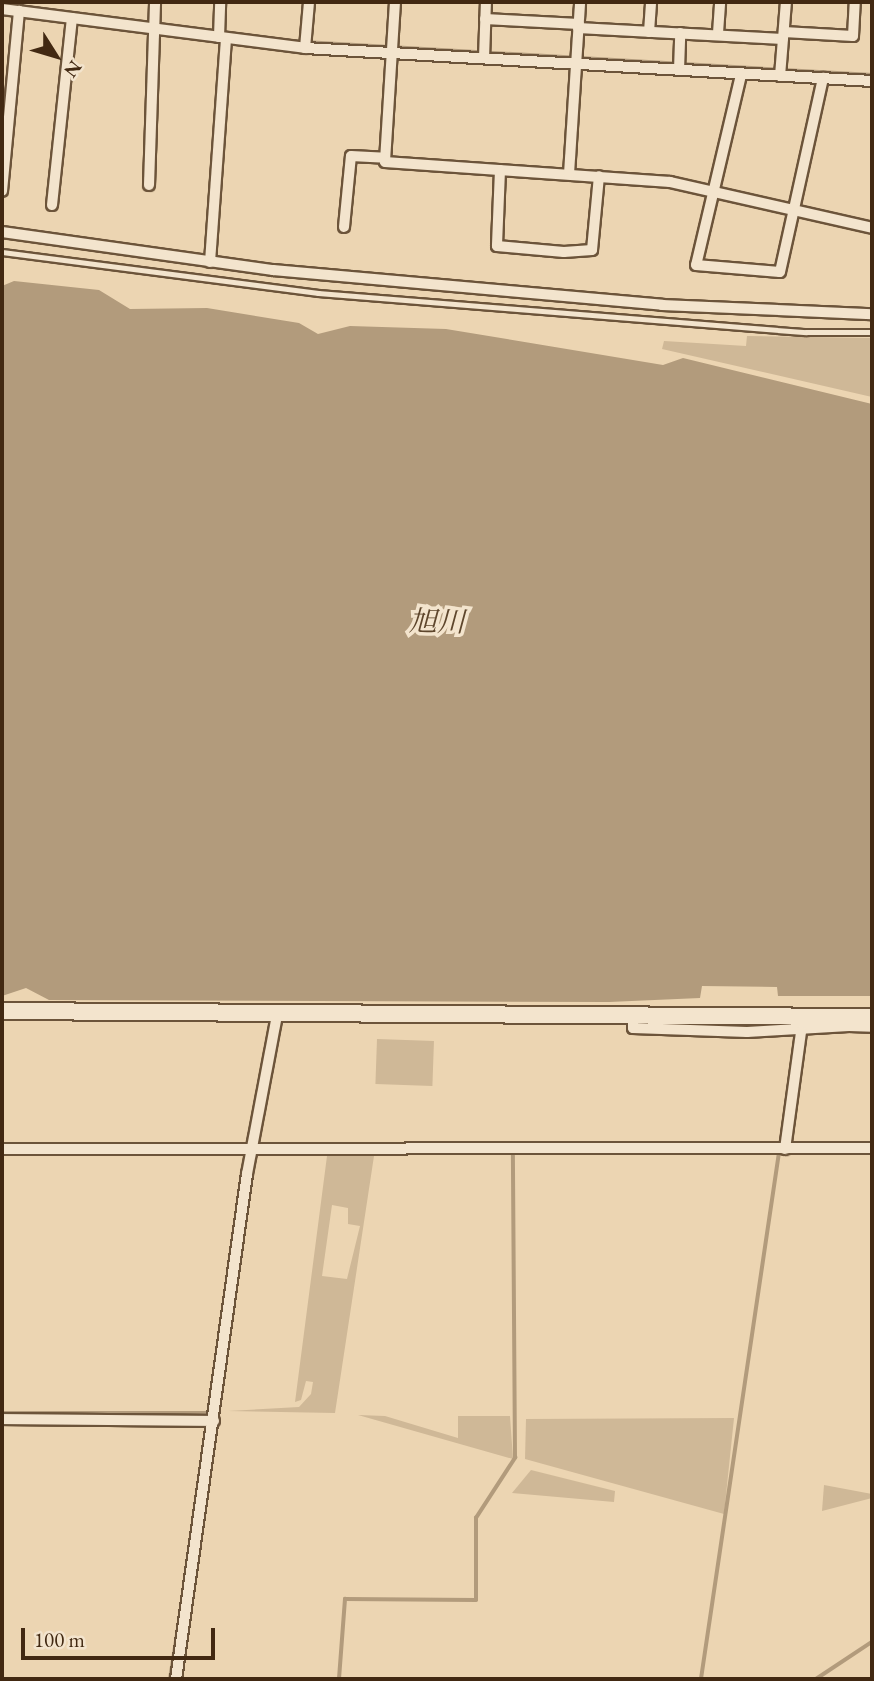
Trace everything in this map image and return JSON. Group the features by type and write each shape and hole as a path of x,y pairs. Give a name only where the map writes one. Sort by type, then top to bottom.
{"street":[{"path":"149,186 155,2"},
{"path":"210,262 222,38 220,2"},
{"path":"306,43 309,2"},
{"path":"396,2 385,162 599,176 713,190 872,228"},
{"path":"484,54 486,2"},
{"path":"569,174 580,2"},
{"path":"649,32 651,2"},
{"path":"718,33 720,2"},
{"path":"781,71 786,2"},
{"path":"485,19 649,32 853,36 855,2"},
{"path":"2,9 222,38 679,65 741,75 781,71 824,78 872,81"},
{"path":"2,191 19,11"},
{"path":"52,205 72,18"},
{"path":"679,65 680,33"},
{"path":"741,75 696,265 780,272 824,78"},
{"path":"344,226 351,156 385,158"},
{"path":"500,170 497,246 564,251 592,250 599,176"},
{"path":"2,232 210,262 662,304 872,314"},
{"path":"2,1011 634,1016 849,1021 872,1027"},
{"path":"176,1679 211,1420 253,1148 277,1015"},
{"path":"634,1016 633,1028 667,1031 801,1032 872,1017"},
{"path":"786,1144 801,1032"},
{"path":"2,1149 786,1144 872,1148"},
{"path":"2,1419 211,1420"}],"lane":[{"path":"2,252 331,294 806,332 872,332"}],"shaded area":[{"path":"747,336 872,338 872,397 662,349 664,341 746,346"},
{"path":"377,1039 434,1041 432,1086 375,1084"},
{"path":"327,1156 374,1156 335,1413 228,1411 299,1407 311,1394 313,1382 306,1381 301,1400 295,1402","holes":["332,1205 348,1208 348,1224 360,1226 347,1279 322,1276"]},
{"path":"358,1415 385,1416 458,1438 458,1416 510,1416 513,1459"},
{"path":"734,1418 724,1514 525,1459 526,1419"},
{"path":"531,1470 615,1491 614,1502 512,1493"},
{"path":"824,1485 872,1494 872,1498 822,1511"}],"water":[{"name":"旭川","path":"14,281 99,290 130,309 207,308 299,323 318,334 350,326 446,329 663,365 683,358 872,404 872,996 778,996 777,987 702,986 700,998 609,1002 49,1000 26,988 2,996 2,286"}],"waterway":[{"path":"287,41 872,75"},
{"path":"701,1679 779,1153"},
{"path":"209,1411 246,1156"},
{"path":"339,1679 345,1599 476,1600 476,1518 515,1458 513,1156"},
{"path":"2,1413 209,1413"},
{"path":"170,1679 180,1616"},
{"path":"816,1679 872,1642"}]}
